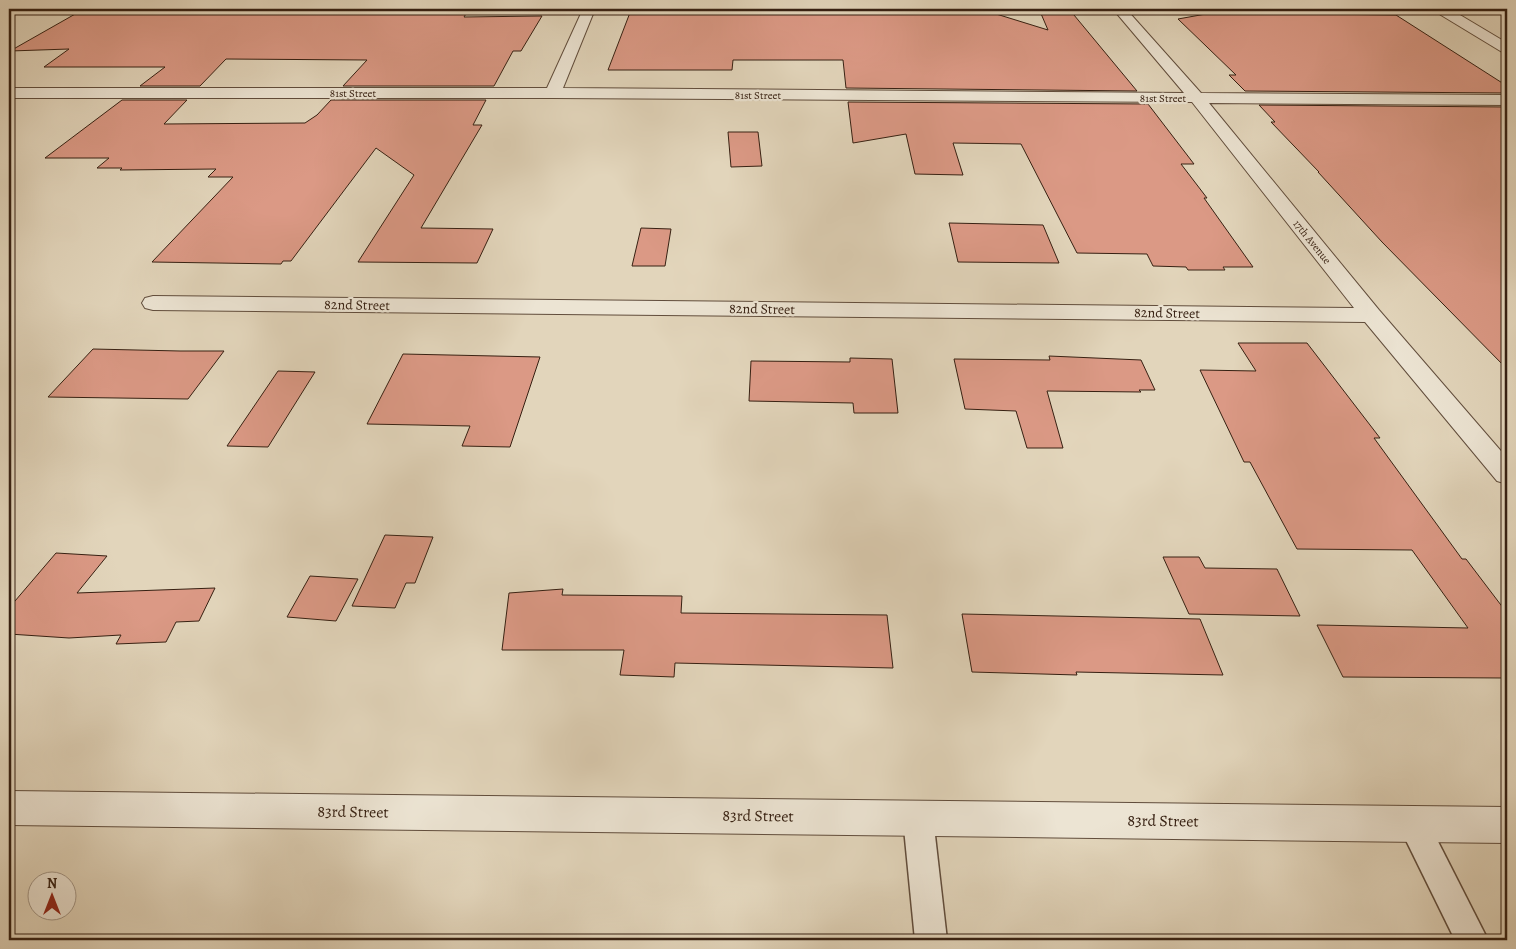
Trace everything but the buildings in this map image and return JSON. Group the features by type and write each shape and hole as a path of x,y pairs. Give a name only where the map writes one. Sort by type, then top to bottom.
{"street":[{"path":"553,93 589,9"},
{"name":"17th Avenue","path":"1119,9 1197,98 1370,315 1507,475"},
{"path":"1441,9 1507,49"},
{"name":"81st Street","path":"9,93 553,93 1507,100"},
{"name":"82nd Street","path":"153,303 1370,315"},
{"name":"83rd Street","path":"9,808 1507,825"}],"lane":[{"path":"918,818 932,940"},
{"path":"1413,824 1472,940"}]}
